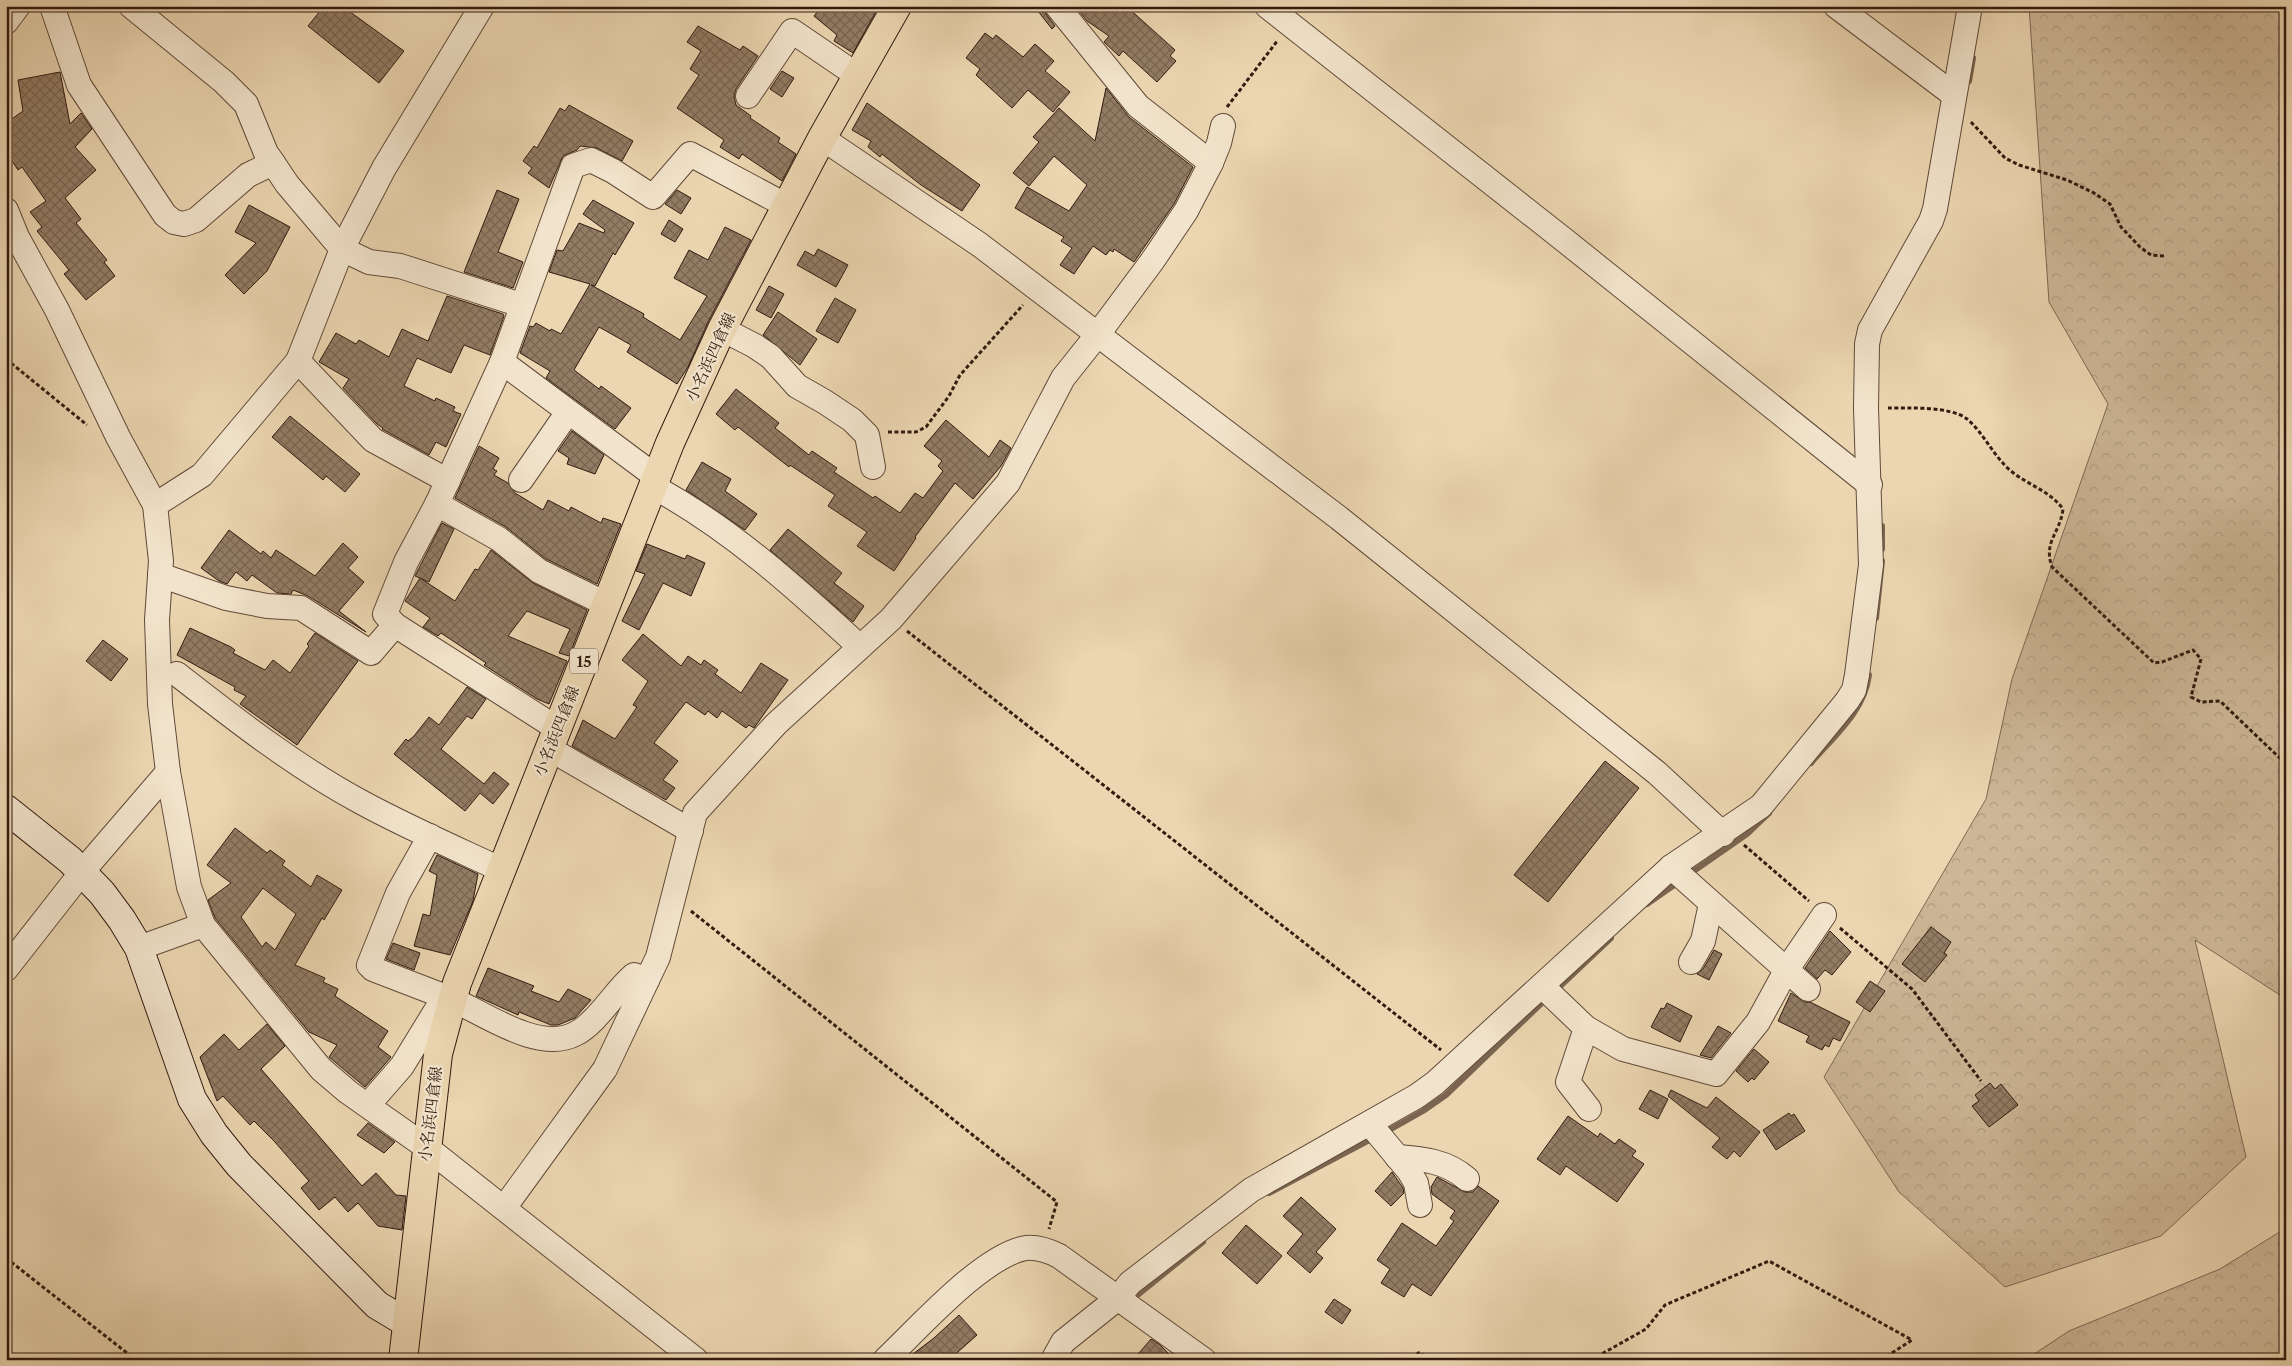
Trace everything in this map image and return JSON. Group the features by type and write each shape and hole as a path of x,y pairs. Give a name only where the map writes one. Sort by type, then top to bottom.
{"main road":[{"name":"小名浜四倉線","path":"403,1360 426,1147 438,1054 449,999 554,739 654,481 722,329 822,138 897,6"}],"street":[{"path":"6,22 18,6"},
{"path":"52,6 79,85 165,215 174,222 184,224 196,220 248,175 272,163"},
{"path":"131,6 224,82 246,104 272,163 286,184 342,249 369,262 400,266 521,305"},
{"path":"155,505 202,475 298,361 342,249 384,168 482,6"},
{"path":"1057,6 1138,106 1211,163"},
{"path":"1268,6 1870,485"},
{"path":"1836,6 1954,95"},
{"path":"1053,1360 1063,1342 1123,1302 1130,1283 1251,1190 1376,1132 1457,1063 1548,992 1679,874 1732,838 1761,806 1847,701 1854,690 1871,565 1870,485 1866,408 1870,330 1933,215 1970,6"},
{"path":"748,96 792,32 858,76"},
{"path":"504,1208 605,1069 658,957 695,813 776,724 891,619 1008,483 1063,378 1098,334 1180,219 1211,163 1220,143 1224,126"},
{"path":"822,138 980,245 1340,518 1657,773 1732,838"},
{"path":"691,831 554,739 495,691 395,625 385,614 406,562 437,504 502,362 521,305 573,166 591,160 613,171 653,197 690,154 787,206"},
{"path":"6,210 122,443 155,505 161,561 157,620 159,686 168,772 189,887 203,925 321,1069 348,1092 426,1147 696,1360"},
{"path":"722,329 755,346 772,358 796,386 852,420 867,434 873,467"},
{"path":"298,361 373,440 448,481"},
{"path":"502,362 680,501 781,576 860,647"},
{"path":"521,480 568,412"},
{"path":"437,504 499,539 539,571 606,604"},
{"path":"160,575 226,598 267,606 300,608 371,654 395,625"},
{"path":"177,674 265,741 317,776 362,802 502,870"},
{"path":"6,969 82,872 168,772"},
{"path":"6,810 82,872 112,906 139,948 185,1082 192,1099 214,1134 239,1165 377,1305 407,1323"},
{"path":"430,836 398,893 369,964 373,969 449,999 516,1031 547,1039 563,1039 575,1034 587,1025 623,984 634,975 647,980"},
{"path":"1679,874 1808,989"},
{"path":"1691,962 1702,941 1712,904"},
{"path":"1548,992 1586,1028 1623,1049 1716,1074 1758,1022 1787,969 1824,915"},
{"path":"139,948 203,925"},
{"path":"368,1106 402,1066 440,1004 449,999"},
{"path":"1586,1028 1568,1082 1589,1109"},
{"path":"1376,1132 1416,1183 1420,1205"},
{"path":"1397,1157 1438,1162 1456,1170 1467,1179"},
{"path":"885,1360 975,1274 1009,1254 1027,1248 1043,1249 1060,1256 1204,1360"}],"path":[{"path":"1224,126 1224,110 1290,25"},
{"path":"1964,118 1974,124 2005,158 2019,166 2067,180 2094,193 2110,204 2121,226 2140,246 2151,255 2164,256"},
{"path":"867,434 904,430 916,432 926,427 949,396 960,374 1037,289"},
{"path":"6,360 84,423 108,438 122,443"},
{"path":"1880,408 1943,410 1966,418 1992,452 2011,471 2056,500 2063,509 2062,520 2049,547 2052,567 2112,625 2154,662 2172,659 2193,650 2201,659 2192,697 2201,702 2220,701 2286,764"},
{"path":"891,619 1457,1063"},
{"path":"1732,838 1912,989 1981,1081"},
{"path":"674,897 1058,1202 1043,1249"},
{"path":"6,1258 136,1360"},
{"path":"1591,1360 1646,1329 1665,1305 1769,1261 1912,1340 1882,1360"},
{"path":"1413,1360 1418,1353 1422,1353 1424,1360"}],"green space":[{"path":"2029,6 2286,6 2286,999 2195,940 2246,1157 2161,1236 2005,1287 1899,1192 1824,1077 1986,799 2012,679 2108,404 2049,302"},
{"path":"2286,1228 2286,1360 2025,1360 2069,1331 2220,1269"}],"building":[{"path":"324,6 342,6 404,51 379,83 308,26"},
{"path":"822,6 879,6 853,53 834,41 837,35 814,16"},
{"path":"1034,6 1044,6 1046,14 1055,26 1052,29"},
{"path":"1075,6 1126,6 1175,50 1170,56 1176,61 1157,82 1123,51 1119,56 1104,42 1109,36 1087,21"},
{"path":"698,26 740,50 743,46 758,56 736,89 734,96 736,105 751,116 750,118 780,138 778,142 796,154 782,181 742,154 739,159 720,147 724,140 677,108 699,75 690,69 701,51 687,42"},
{"path":"985,33 993,39 996,35 1023,57 1035,44 1054,61 1045,71 1070,92 1053,112 1028,90 1012,108 976,75 980,69 966,58"},
{"path":"782,71 794,78 782,97 770,89"},
{"path":"60,72 70,124 81,113 92,129 75,147 96,170 65,198 81,219 76,223 107,260 104,262 115,276 86,300 64,274 69,270 37,231 42,227 30,212 46,201 22,167 18,170 6,152 6,133 13,128 9,121 23,111 18,80"},
{"path":"1106,88 1129,117 1193,167 1174,204 1134,262 1114,249 1113,252 1110,250 1106,255 1093,246 1074,274 1060,265 1072,248 1061,241 1064,237 1015,208 1027,187 1069,211 1087,185 1054,156 1029,186 1013,173 1039,142 1033,137 1059,108 1095,141"},
{"path":"867,103 980,185 962,211 921,185 882,154 880,157 868,147 871,141 852,130"},
{"path":"569,105 633,141 622,161 597,148 580,146 577,150 563,156 549,188 528,173 532,168 523,161 534,146 537,148 560,108 565,111"},
{"path":"497,190 519,199 498,252 523,262 513,288 464,272"},
{"path":"677,190 691,198 681,214 665,204"},
{"path":"593,200 634,223 615,255 613,253 595,286 591,285 644,314 643,317 680,340 707,296 674,278 689,250 708,260 725,227 751,240 708,322 688,367 677,384 627,352 631,345 599,327 574,370 599,389 601,386 631,408 615,429 546,378 550,371 520,353 530,326 533,327 536,323 550,331 551,329 561,334 590,284 549,272 557,250 563,251 579,223 604,233 605,230 583,214"},
{"path":"249,205 290,227 267,271 244,294 225,275 256,243 235,232"},
{"path":"669,220 683,229 675,242 661,234"},
{"path":"818,249 848,265 836,287 797,265 805,251 814,256"},
{"path":"769,286 784,294 771,318 756,310"},
{"path":"447,296 503,314 504,316 490,355 464,345 451,373 417,358 404,386 435,401 436,398 455,407 453,411 461,414 446,447 436,442 429,455 382,429 343,388 349,379 319,362 336,333 356,344 359,340 389,357 402,329 428,341"},
{"path":"835,298 856,310 838,343 816,331"},
{"path":"778,312 817,339 800,365 763,335"},
{"path":"736,389 779,423 775,428 809,455 812,451 837,468 834,472 873,498 875,496 900,513 915,493 923,498 943,471 938,466 942,461 924,446 946,420 989,457 1000,440 1011,448 1001,466 973,499 955,483 915,537 894,571 857,546 867,532 828,506 835,495 790,465 789,467 738,427 735,430 716,414"},
{"path":"290,416 360,474 345,492 326,476 323,480 272,437"},
{"path":"572,431 604,455 595,474 567,464 569,458 558,451"},
{"path":"479,446 499,458 493,469 497,471 494,475 508,483 515,493 543,510 548,500 569,511 571,507 601,523 603,518 621,524 597,584 546,559 506,527 455,498"},
{"path":"702,462 731,479 725,491 757,514 745,530 686,490"},
{"path":"442,523 454,529 429,582 415,576"},
{"path":"788,529 842,573 834,583 864,606 853,622 770,550"},
{"path":"229,530 261,554 263,551 271,558 276,550 315,576 343,543 358,557 348,568 364,582 339,611 366,632 308,596 293,590 291,594 277,593 252,575 247,581 236,572 227,584 219,581 201,568"},
{"path":"647,544 685,559 687,555 705,563 691,596 663,583 639,630 622,621 645,574 636,571"},
{"path":"491,550 533,583 587,610 569,656 559,653 570,629 527,611 508,636 567,661 549,704 537,699 484,665 486,663 441,633 438,636 423,627 430,618 405,601 420,578 455,601 475,569 478,570"},
{"path":"190,628 231,647 235,650 233,653 265,670 273,660 290,673 309,646 307,644 315,633 358,661 297,745 240,704 246,696 234,690 235,687 177,655"},
{"path":"643,634 681,666 688,656 701,665 704,660 718,670 715,674 741,693 761,663 788,680 754,728 749,725 746,728 722,711 717,718 708,711 705,715 686,702 654,743 678,761 663,780 675,788 666,800 572,746 583,720 615,739 637,707 633,705 648,681 622,660"},
{"path":"103,640 128,659 111,681 86,661"},
{"path":"467,687 486,699 472,719 467,716 441,749 484,784 494,772 509,784 493,804 480,793 465,811 394,754 406,739 408,741 414,736 429,717 439,725"},
{"path":"1605,761 1639,788 1548,902 1514,875"},
{"path":"235,828 267,853 270,850 285,861 282,865 311,887 317,875 342,890 324,920 322,918 295,965 325,978 323,982 338,989 335,996 388,1031 378,1047 391,1057 365,1087 329,1057 337,1045 309,1032 215,918 208,900 231,883 207,865","holes":["263,888 296,914 275,950 266,942 262,947 241,917"]},
{"path":"437,855 478,874 473,901 450,955 414,946 423,914 430,916 437,875 429,871"},
{"path":"1931,927 1951,942 1944,953 1947,955 1925,982 1902,964"},
{"path":"1830,931 1851,952 1832,975 1825,970 1817,979 1805,968"},
{"path":"393,943 420,953 414,970 386,959"},
{"path":"1714,950 1722,954 1709,980 1697,974 1703,969"},
{"path":"488,968 534,986 531,991 559,1002 568,989 591,1000 575,1018 558,1025 551,1025 519,1012 518,1015 476,996"},
{"path":"1870,981 1885,991 1870,1012 1856,1002"},
{"path":"1791,993 1805,1002 1810,1002 1850,1022 1840,1041 1833,1038 1829,1047 1825,1045 1822,1050 1806,1042 1809,1036 1778,1021"},
{"path":"1667,1003 1692,1016 1680,1042 1651,1027 1661,1008 1664,1009"},
{"path":"267,1024 285,1046 261,1069 362,1186 376,1173 396,1195 406,1196 402,1230 378,1226 358,1203 348,1212 335,1197 319,1210 301,1188 309,1181 274,1141 254,1121 250,1125 223,1096 217,1101 200,1057 224,1034 239,1050"},
{"path":"1718,1026 1731,1033 1711,1058 1700,1055"},
{"path":"1754,1049 1769,1062 1754,1080 1752,1078 1748,1082 1736,1071"},
{"path":"1990,1083 1995,1089 2001,1084 2018,1105 1989,1127 1972,1106 1979,1101 1975,1095"},
{"path":"1650,1090 1668,1099 1658,1119 1639,1109"},
{"path":"1671,1090 1707,1108 1716,1097 1760,1132 1740,1157 1734,1151 1727,1159 1712,1147 1720,1138 1668,1096"},
{"path":"1789,1113 1791,1116 1794,1114 1805,1131 1776,1150 1763,1130"},
{"path":"1568,1116 1598,1137 1600,1133 1615,1144 1619,1139 1636,1151 1632,1156 1644,1164 1617,1202 1566,1166 1560,1175 1537,1159"},
{"path":"368,1123 395,1142 384,1153 357,1135"},
{"path":"1392,1172 1403,1188 1404,1193 1391,1206 1375,1191"},
{"path":"1437,1177 1465,1192 1473,1192 1478,1186 1499,1201 1431,1296 1412,1284 1404,1297 1381,1283 1390,1269 1377,1260 1402,1223 1436,1246 1454,1221 1450,1218 1455,1211 1432,1194 1431,1187"},
{"path":"1301,1197 1336,1229 1316,1252 1323,1258 1310,1273 1287,1253 1303,1234 1283,1216"},
{"path":"1246,1225 1282,1256 1257,1284 1222,1253"},
{"path":"1334,1299 1351,1310 1342,1324 1325,1312"},
{"path":"959,1315 977,1335 949,1360 905,1360 934,1338"},
{"path":"1151,1339 1159,1344 1175,1360 1133,1360"}],"waterway":[{"path":"1969,81 1973,58"},
{"path":"1882,526 1882,549"},
{"path":"1876,618 1882,561"},
{"path":"1811,763 1855,712 1866,688 1869,675"},
{"path":"1688,875 1747,834 1769,813"},
{"path":"1647,904 1680,881"},
{"path":"1555,991 1611,938"},
{"path":"1384,1133 1423,1111 1446,1095 1547,998"},
{"path":"1269,1193 1375,1137"},
{"path":"1129,1302 1203,1242"}]}
